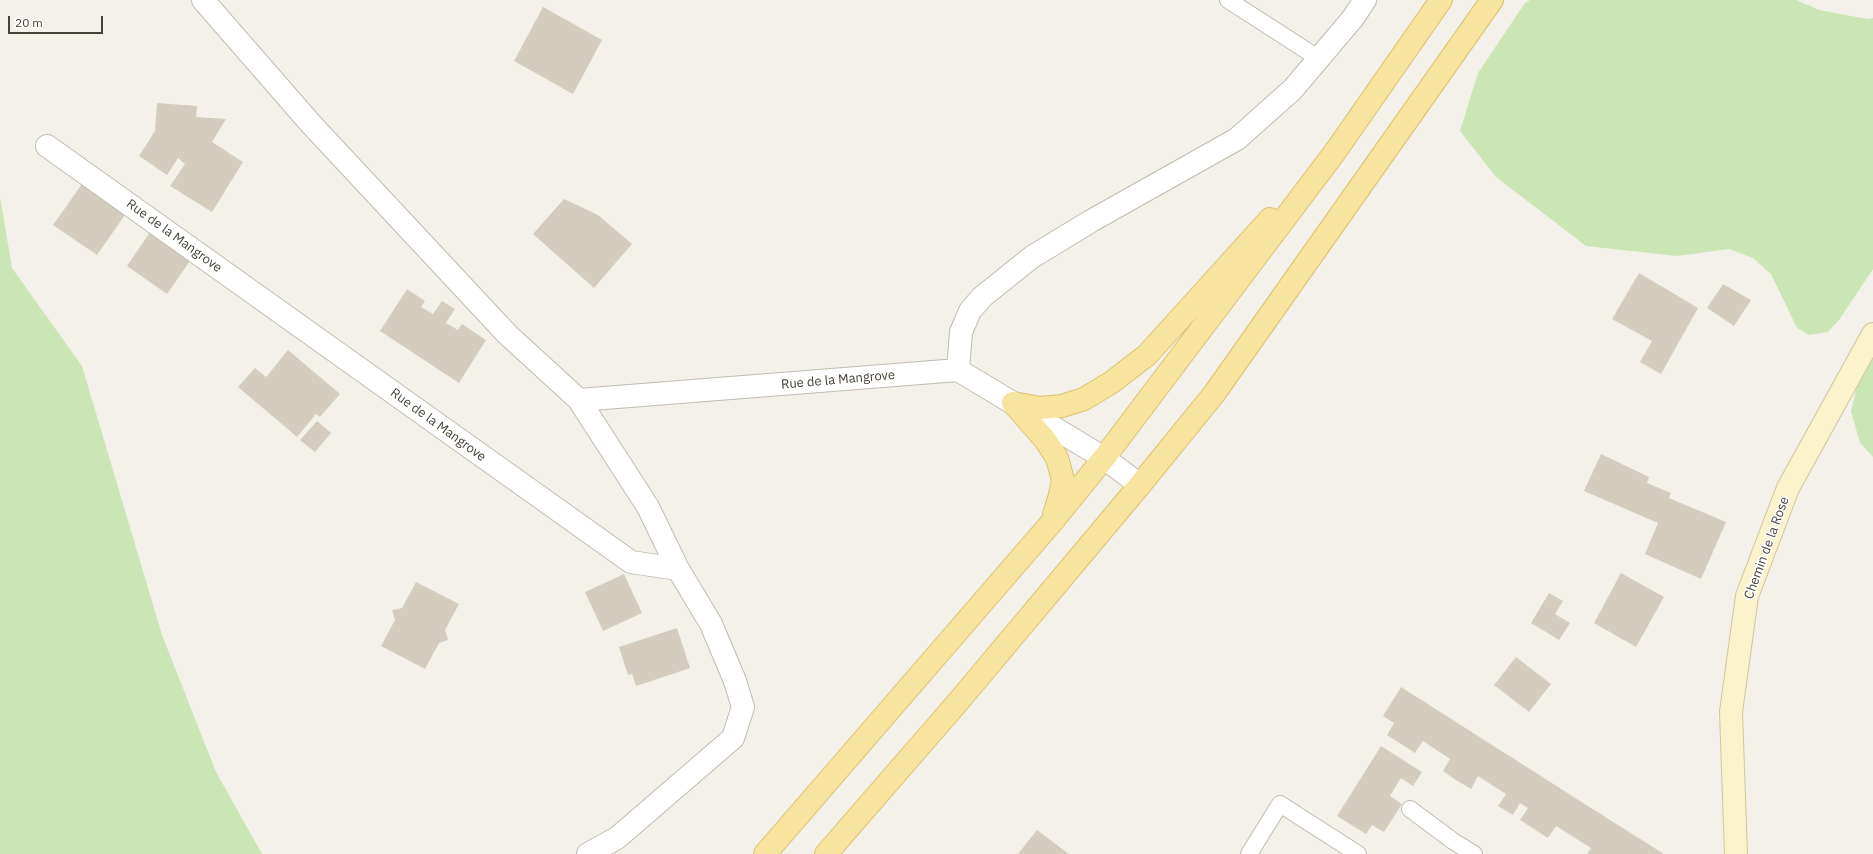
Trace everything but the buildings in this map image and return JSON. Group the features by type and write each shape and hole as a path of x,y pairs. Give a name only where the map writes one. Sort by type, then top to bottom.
{"main road":[{"path":"765,854 1052,522 1104,458 1335,152 1441,0"},
{"path":"826,854 953,708 1140,485 1214,394 1492,0"},
{"path":"1013,403 1040,408 1062,406 1084,399 1118,378 1147,355 1254,236 1335,152"},
{"name":"Chemin de la Rose","path":"1736,854 1731,712 1747,596 1788,488 1873,334"},
{"path":"1013,403 1046,441 1057,458 1063,480 1052,522"}],"street":[{"path":"203,0 310,124 501,329 579,400 648,507 678,569 711,624 735,681 743,707 733,738 617,838 588,854"},
{"path":"1140,485 1104,458 958,370 961,332 970,311 982,298 1032,257 1090,221 1237,139 1293,89 1353,18 1365,0"},
{"name":"Rue de la Mangrove","path":"47,146 631,562 678,569"},
{"name":"Rue de la Mangrove","path":"579,400 958,370"}],"lane":[{"path":"1228,0 1318,58"},
{"path":"1249,854 1280,804 1358,854"},
{"path":"1410,809 1450,848 1474,854"}],"green space":[{"path":"1530,0 1796,0 1819,10 1867,19 1873,18 1873,269 1839,320 1828,332 1809,335 1797,328 1771,274 1753,258 1729,249 1677,256 1586,246 1496,177 1460,131 1478,73 1525,3"},
{"path":"0,197 12,268 82,366 162,635 216,772 262,854 0,854"},
{"path":"1873,356 1873,457 1860,443 1851,411 1858,382"}]}
